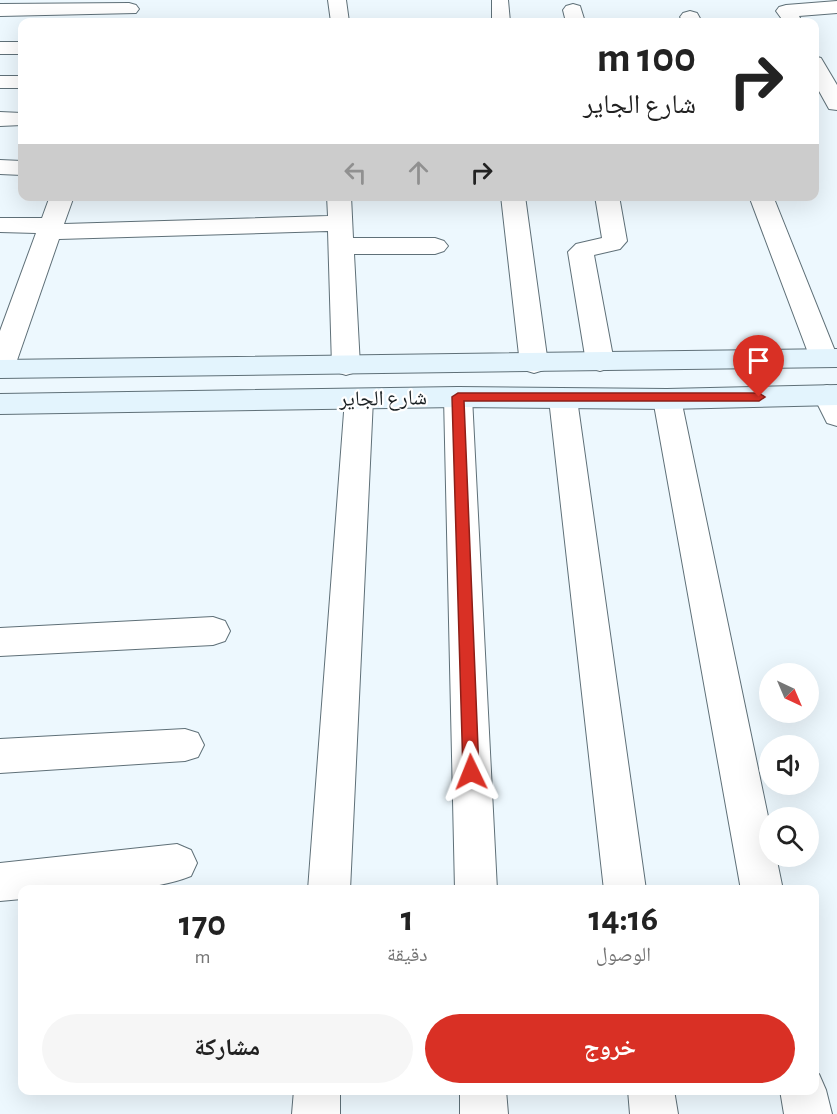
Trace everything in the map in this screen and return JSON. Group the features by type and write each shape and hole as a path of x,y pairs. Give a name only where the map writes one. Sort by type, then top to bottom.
{"street":[{"path":"337,0 339,18"},
{"path":"500,2 501,18"},
{"path":"790,18 786,11 813,4 837,7"},
{"path":"4,12 128,11"},
{"path":"0,48 18,48"},
{"path":"819,71 837,104"},
{"path":"0,82 18,82"},
{"path":"0,119 18,119"},
{"path":"0,167 18,168"},
{"path":"0,369 60,201"},
{"path":"339,201 346,366"},
{"path":"514,201 534,364"},
{"path":"600,362 581,252 589,246 609,245 615,241 608,201"},
{"path":"763,201 831,358"},
{"path":"0,225 50,229 341,234 435,246"},
{"name":"شارع الجاير","path":"0,369 534,364 831,358"},
{"path":"458,397 476,885"},
{"name":"شارع الجاير","path":"0,404 458,397 834,402"},
{"path":"329,885 359,399"},
{"path":"563,399 625,885"},
{"path":"667,399 761,885"},
{"path":"0,642 213,631"},
{"path":"0,756 184,745"},
{"path":"0,882 177,863"},
{"path":"316,1114 317,1095"},
{"path":"483,1095 484,1114"},
{"path":"652,1095 654,1114"},
{"path":"804,1095 808,1114"}],"route":[{"path":"471,772 458,397 563,399 759,397"}]}
